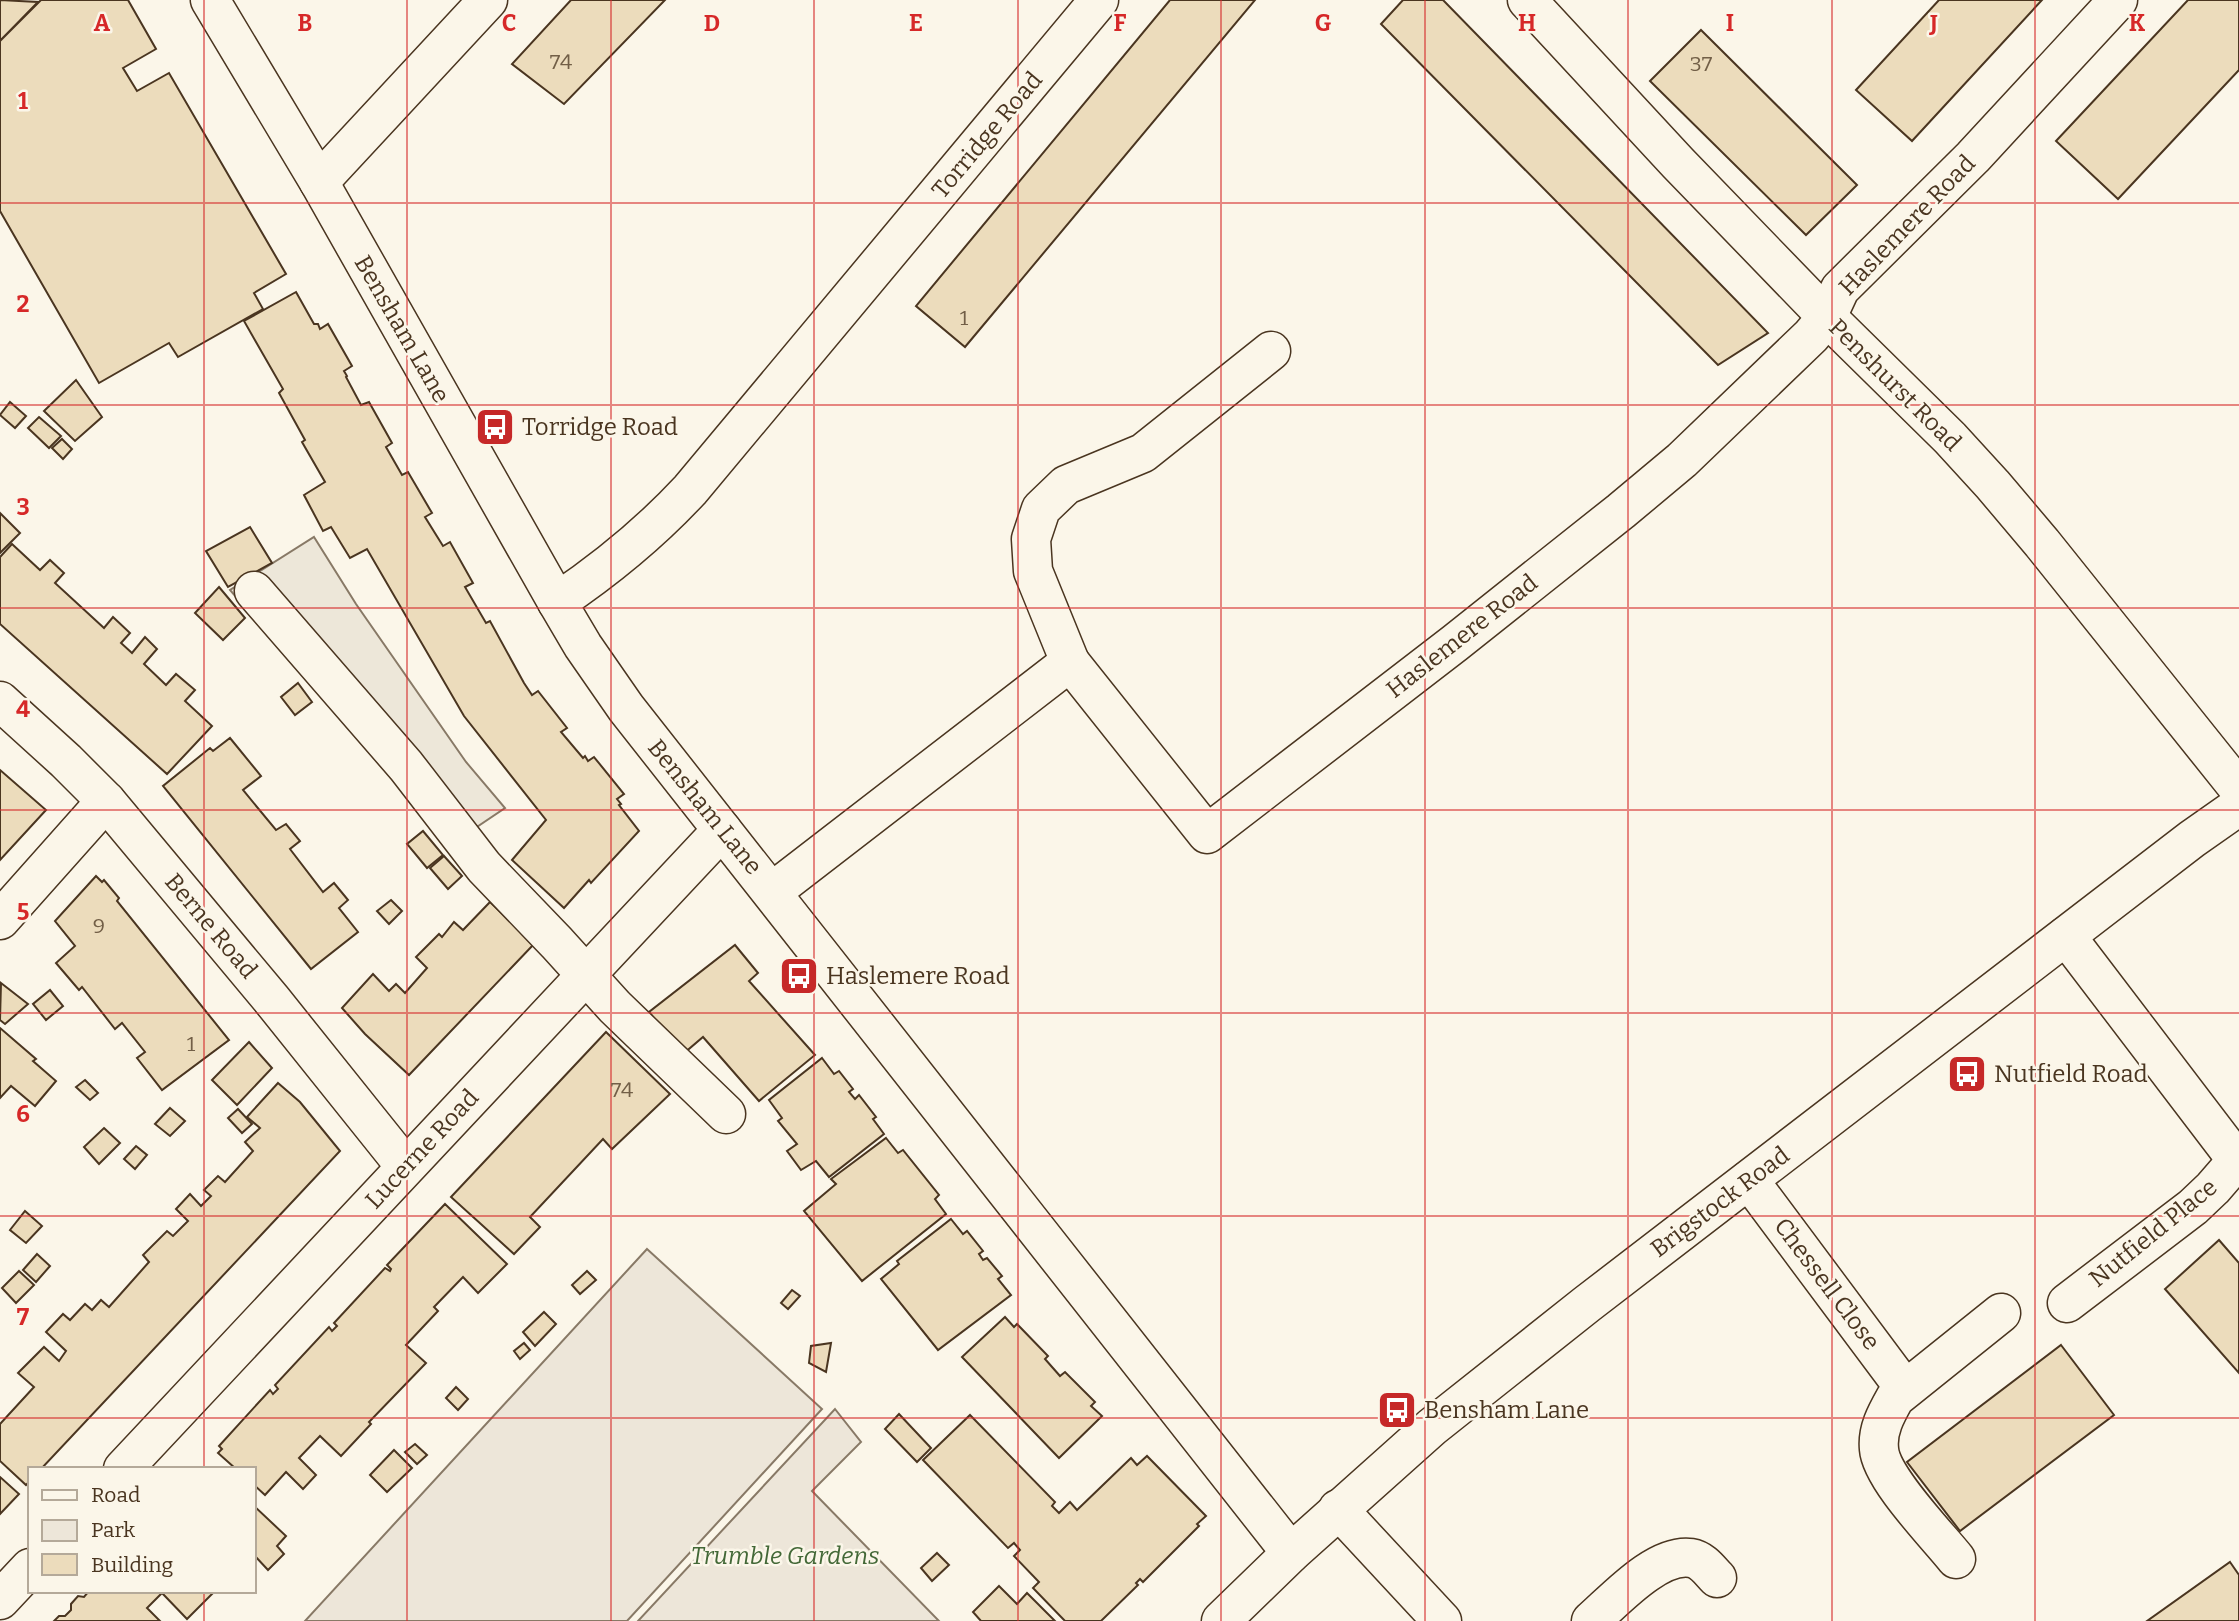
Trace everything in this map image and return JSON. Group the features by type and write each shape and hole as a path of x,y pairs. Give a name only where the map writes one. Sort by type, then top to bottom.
{"street":[{"name":"Bensham Lane","path":"210,0 319,182 557,602 583,646 626,708 1291,1553"},
{"path":"319,182 488,0"},
{"name":"Torridge Road","path":"557,602 598,575 634,545 690,490 1099,0"},
{"name":"Penshurst Road","path":"1527,0 1678,163 1993,485 2239,789"},
{"name":"Haslemere Road","path":"1070,662 1207,834 1455,643 1682,460 1811,336 1827,317 1840,289 1973,157 2118,0"},
{"path":"772,892 1070,662 1033,571 1031,539 1041,509 1066,485 1143,453 1271,351"},
{"path":"254,591 406,766 484,867 587,974 615,1007 726,1114"},
{"name":"Berne Road","path":"0,702 106,801 272,1000 405,1166"},
{"path":"0,920 106,801"},
{"name":"Brigstock Road","path":"1221,1621 1338,1509 1442,1419 1587,1304 2239,806"},
{"name":"Lucerne Road","path":"125,1467 722,830"},
{"path":"2066,936 2238,1160"},
{"name":"Nutfield Place","path":"2067,1303 2193,1208 2238,1160"},
{"name":"Chessell Close","path":"1749,1180 1905,1389"},
{"path":"1956,1559 1884,1467 1879,1451 1879,1436 1884,1417 1895,1398 2001,1314"},
{"path":"1338,1509 1441,1621"},
{"path":"1591,1621 1662,1563 1678,1558 1693,1558 1704,1564 1717,1578"},
{"path":"0,1600 28,1570"}],"green space":[{"path":"647,1249 822,1409 627,1621 305,1621"},
{"name":"Trumble Gardens","path":"835,1409 861,1442 812,1491 939,1621 638,1621"}],"shaded area":[{"path":"314,537 356,604 466,762 505,808 453,843 365,747 230,590"}],"building":[{"path":"0,0 38,2 0,41"},
{"path":"41,0 128,0 156,49 123,68 137,91 169,73 286,274 254,293 263,309 178,357 169,343 99,383 0,211 0,41"},
{"path":"571,0 665,0 564,104 512,64"},
{"path":"1170,0 1255,0 965,347 916,306"},
{"path":"1403,0 1443,0 1768,333 1718,365 1381,24"},
{"path":"1939,0 2042,0 1912,141 1856,90"},
{"path":"2188,0 2239,0 2239,70 2118,199 2056,141"},
{"path":"1701,30 1857,185 1806,235 1650,81"},
{"path":"296,292 314,324 318,324 320,329 328,324 352,366 344,371 361,405 369,402 392,443 386,447 402,475 408,472 432,513 425,517 443,546 450,542 473,583 465,587 486,623 490,621 524,683 532,695 538,691 567,728 561,732 583,758 585,756 588,761 594,757 624,794 617,799 621,804 619,805 639,831 564,908 512,860 546,820 464,716 367,549 350,558 331,527 323,531 304,495 325,482 279,393 283,389 244,321"},
{"path":"76,380 102,417 75,441 44,411"},
{"path":"10,402 26,416 15,428 0,415"},
{"path":"39,417 61,436 49,448 28,428"},
{"path":"62,439 72,449 63,459 52,448"},
{"path":"0,513 20,533 0,553"},
{"path":"250,527 272,563 228,587 206,551"},
{"path":"12,544 40,570 50,560 64,573 55,583 104,628 113,617 130,633 121,643 132,653 145,637 157,649 144,664 166,685 176,674 195,690 185,701 212,726 167,774 0,624 0,557"},
{"path":"219,587 245,618 223,640 195,613"},
{"path":"298,683 312,702 295,715 281,697"},
{"path":"230,738 261,776 243,790 276,830 286,824 300,841 290,849 323,892 334,883 348,900 339,908 358,932 311,969 163,786 210,748 213,751"},
{"path":"0,770 46,810 0,860"},
{"path":"423,831 443,855 427,868 407,844"},
{"path":"444,856 462,876 448,889 430,868"},
{"path":"96,876 102,882 104,880 119,898 117,901 229,1040 162,1090 137,1058 145,1052 122,1023 115,1029 82,987 79,990 56,963 75,946 55,921"},
{"path":"391,900 402,911 389,924 377,911"},
{"path":"490,902 534,944 409,1075 365,1034 342,1008 373,974 389,991 396,984 405,993 427,968 416,957 439,934 442,937 454,922 463,930"},
{"path":"735,945 758,973 749,981 815,1055 759,1101 703,1037 683,1054 649,1012"},
{"path":"1,983 28,1004 5,1024 0,1020"},
{"path":"50,990 63,1006 46,1020 33,1004"},
{"path":"0,1028 36,1059 33,1061 56,1081 35,1106 11,1086 0,1098"},
{"path":"606,1032 670,1094 612,1149 603,1139 530,1217 540,1227 514,1254 451,1197"},
{"path":"249,1042 272,1068 237,1105 212,1080"},
{"path":"822,1058 834,1074 839,1071 853,1089 849,1092 855,1099 859,1095 876,1117 873,1119 884,1134 829,1177 816,1161 801,1170 787,1151 797,1144 778,1121 782,1118 769,1100"},
{"path":"85,1080 98,1093 90,1100 76,1087"},
{"path":"278,1083 300,1102 340,1151 43,1467 28,1467 26,1485 0,1461 0,1424 34,1387 18,1373 44,1347 59,1361 66,1351 46,1332 63,1314 70,1320 85,1304 92,1310 101,1300 109,1307 149,1262 143,1255 167,1231 173,1236 188,1221 176,1209 190,1194 201,1206 211,1196 204,1190 218,1176 225,1182 253,1151 245,1142 260,1128 247,1117"},
{"path":"170,1108 185,1121 170,1136 155,1124"},
{"path":"238,1109 252,1124 242,1133 228,1118"},
{"path":"104,1128 120,1143 99,1164 84,1147"},
{"path":"886,1138 898,1153 903,1150 939,1195 935,1199 946,1214 862,1281 804,1211 836,1184 831,1179"},
{"path":"136,1146 147,1155 135,1169 124,1159"},
{"path":"445,1204 507,1264 478,1293 463,1277 434,1307 438,1311 406,1345 426,1363 369,1422 371,1424 341,1456 320,1436 299,1458 316,1475 303,1489 286,1472 265,1495 256,1487 256,1467 234,1467 218,1453 222,1449 219,1446 270,1390 273,1394 278,1389 275,1385 329,1327 332,1331 337,1326 334,1323 385,1268 390,1271 387,1265"},
{"path":"25,1211 42,1226 26,1243 10,1230"},
{"path":"951,1219 963,1234 967,1231 983,1251 979,1254 983,1260 987,1258 1002,1276 998,1279 1011,1295 938,1350 881,1279 899,1264 897,1261"},
{"path":"2219,1240 2239,1263 2239,1373 2165,1289"},
{"path":"37,1254 50,1266 36,1282 23,1270"},
{"path":"19,1271 34,1285 16,1303 2,1288"},
{"path":"587,1271 596,1280 580,1294 572,1285"},
{"path":"792,1290 800,1296 788,1309 781,1303"},
{"path":"544,1312 556,1324 535,1346 523,1332"},
{"path":"1005,1317 1014,1327 1017,1324 1048,1356 1045,1359 1060,1376 1065,1372 1095,1402 1091,1406 1102,1416 1059,1458 962,1357"},
{"path":"524,1343 530,1350 520,1359 514,1351"},
{"path":"831,1343 826,1372 809,1363 811,1346"},
{"path":"2061,1345 2114,1415 1960,1531 1907,1462"},
{"path":"456,1387 468,1399 458,1410 446,1398"},
{"path":"899,1414 931,1448 917,1462 885,1429"},
{"path":"970,1415 1055,1502 1052,1506 1059,1513 1070,1502 1077,1510 1131,1458 1137,1465 1147,1456 1206,1516 1143,1582 1140,1579 1136,1583 1138,1585 1101,1621 1065,1621 1033,1588 1039,1582 1014,1556 1020,1550 1014,1543 1008,1548 923,1460"},
{"path":"415,1444 427,1455 417,1464 405,1452"},
{"path":"394,1450 412,1468 387,1492 370,1475"},
{"path":"0,1477 19,1494 0,1514"},
{"path":"256,1508 286,1536 277,1546 284,1554 268,1570 256,1557"},
{"path":"937,1553 949,1565 932,1581 921,1568"},
{"path":"2230,1562 2239,1575 2239,1621 2147,1621"},
{"path":"999,1586 1017,1604 1027,1593 1055,1621 981,1621 973,1612"},
{"path":"87,1593 162,1593 147,1608 160,1621 54,1621 71,1610 71,1604 78,1596 84,1597"},
{"path":"162,1593 213,1593 187,1619"}],"place":[{"name":"Torridge Road","path":"495,427"},
{"name":"Haslemere Road","path":"799,976"},
{"name":"Nutfield Road","path":"1967,1074"},
{"name":"Bensham Lane","path":"1397,1410"}]}
